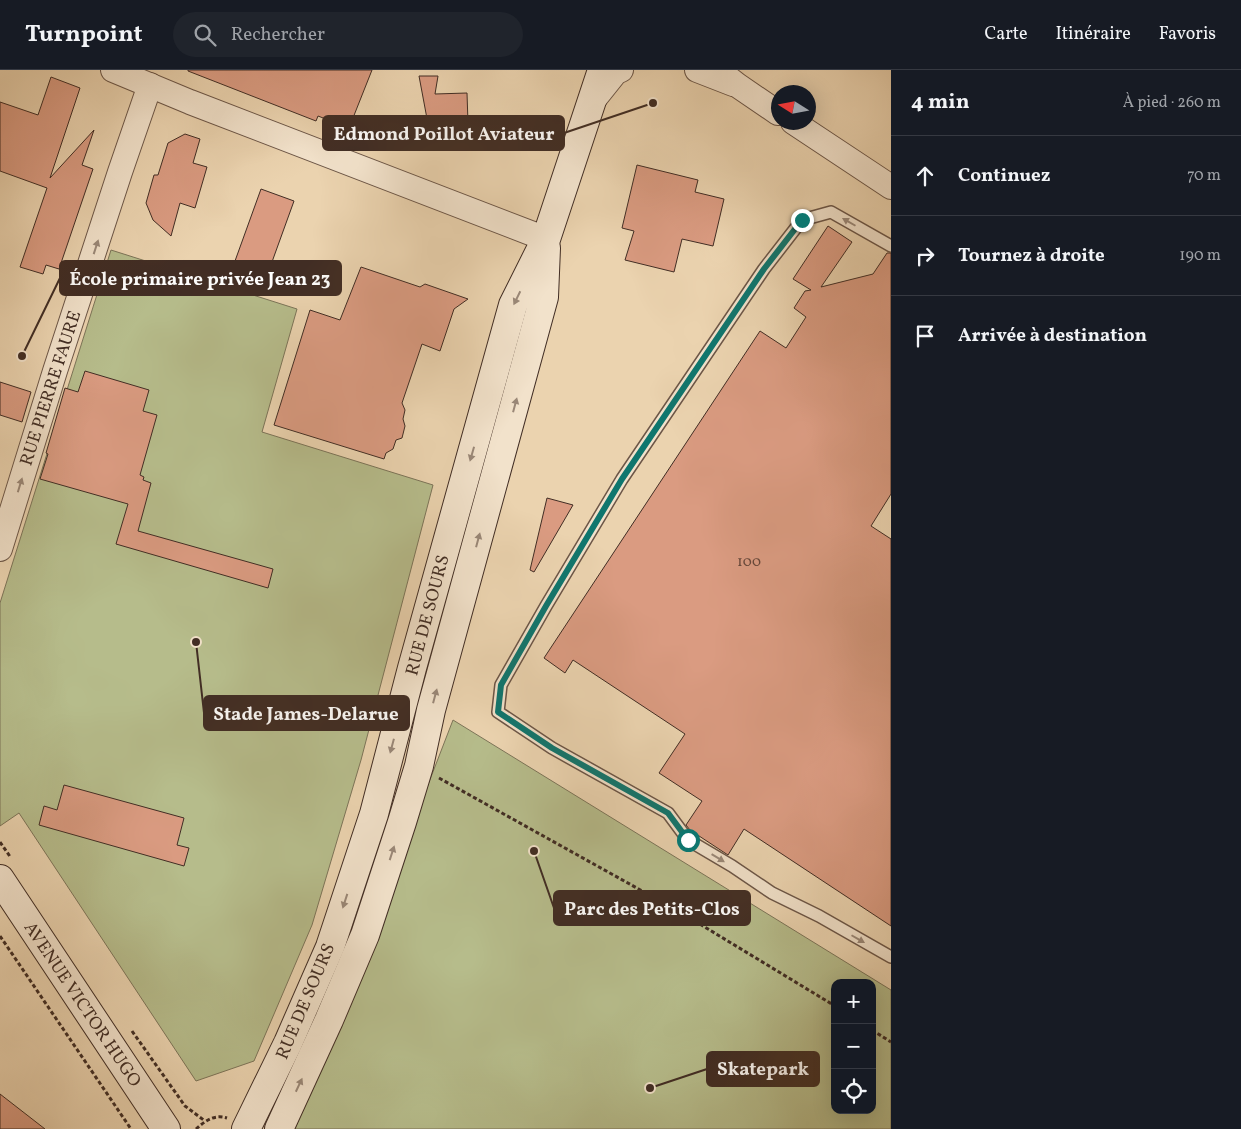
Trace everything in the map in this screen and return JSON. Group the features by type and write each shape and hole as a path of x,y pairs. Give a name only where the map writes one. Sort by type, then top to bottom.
{"main road":[{"name":"RUE DE SOURS","path":"246,1129 288,1043 330,947 374,814 513,305 546,239 602,70"},
{"name":"RUE DE SOURS","path":"279,1129 329,1020 365,935 419,766 431,710 544,297 546,239"},
{"name":"AVENUE VICTOR HUGO","path":"0,880 166,1129"}],"street":[{"path":"113,70 546,239"},
{"path":"590,104 616,72 621,70"},
{"path":"697,70 730,78"},
{"path":"718,70 771,108"},
{"name":"RUE PIERRE FAURE","path":"0,548 55,371 150,85"},
{"path":"805,130 891,187"}],"lane":[{"path":"891,246 831,212 802,220 764,269 622,479 501,685 498,712 552,748 668,813 688,840 772,893 819,916 891,957"}],"path":[{"path":"442,779 680,912 831,1004"},
{"path":"0,936 131,1129"},
{"path":"876,1033 891,1042"},
{"path":"196,1129 206,1121 223,1117 232,1120 246,1129"}],"green space":[{"path":"111,250 297,309 262,432 433,485 361,760 312,925 254,1061 196,1081 19,813 0,826 0,603"},
{"path":"453,720 873,979 831,979 831,1114 876,1114 876,981 891,990 891,1129 295,1129"}],"building":[{"path":"188,70 372,70 349,128 318,116 316,121"},
{"path":"419,76 438,76 435,94 467,93 468,123 466,123 466,132 427,134 428,124"},
{"path":"51,77 80,88 50,178 94,130 82,165 93,169 59,269 46,265 43,274 20,267 47,188 0,171 0,102 38,115"},
{"path":"185,134 200,139 193,163 207,167 195,208 180,203 171,236 153,220 146,203 154,175 158,175 168,143"},
{"path":"637,165 698,180 695,192 724,199 713,246 682,239 674,272 625,260 634,231 622,228"},
{"path":"261,189 294,201 268,273 235,261"},
{"path":"828,226 852,242 821,287 873,274 887,253 891,253 891,494 871,526 891,539 891,926 744,829 728,855 690,830 686,825 702,801 659,773 685,734 573,660 565,673 544,658 760,331 786,348 806,317 794,308 805,291 811,290 793,279"},
{"path":"361,267 420,287 425,284 468,299 454,309 440,351 422,344 402,403 405,410 403,419 405,426 402,438 396,440 393,449 386,453 384,459 274,425 310,310 340,320"},
{"path":"85,371 149,390 143,411 157,415 140,475 144,477 143,480 151,483 138,531 273,569 268,588 116,544 128,504 40,479 65,388 78,392"},
{"path":"0,382 31,392 22,422 0,415"},
{"path":"547,498 573,505 534,572 530,570"},
{"path":"64,785 184,818 177,845 189,848 184,866 39,825 44,806 57,810"},
{"path":"0,1094 45,1129 0,1129"}],"place":[{"name":"Edmond Poillot Aviateur","path":"653,103"},
{"name":"École primaire privée Jean 23","path":"22,356"},
{"name":"Stade James-Delarue","path":"196,642"},
{"name":"Parc des Petits-Clos","path":"534,851"},
{"name":"Skatepark","path":"650,1088"}],"route":[{"path":"688,840 668,813 552,748 498,712 501,685 622,479 764,269 802,220"}]}
